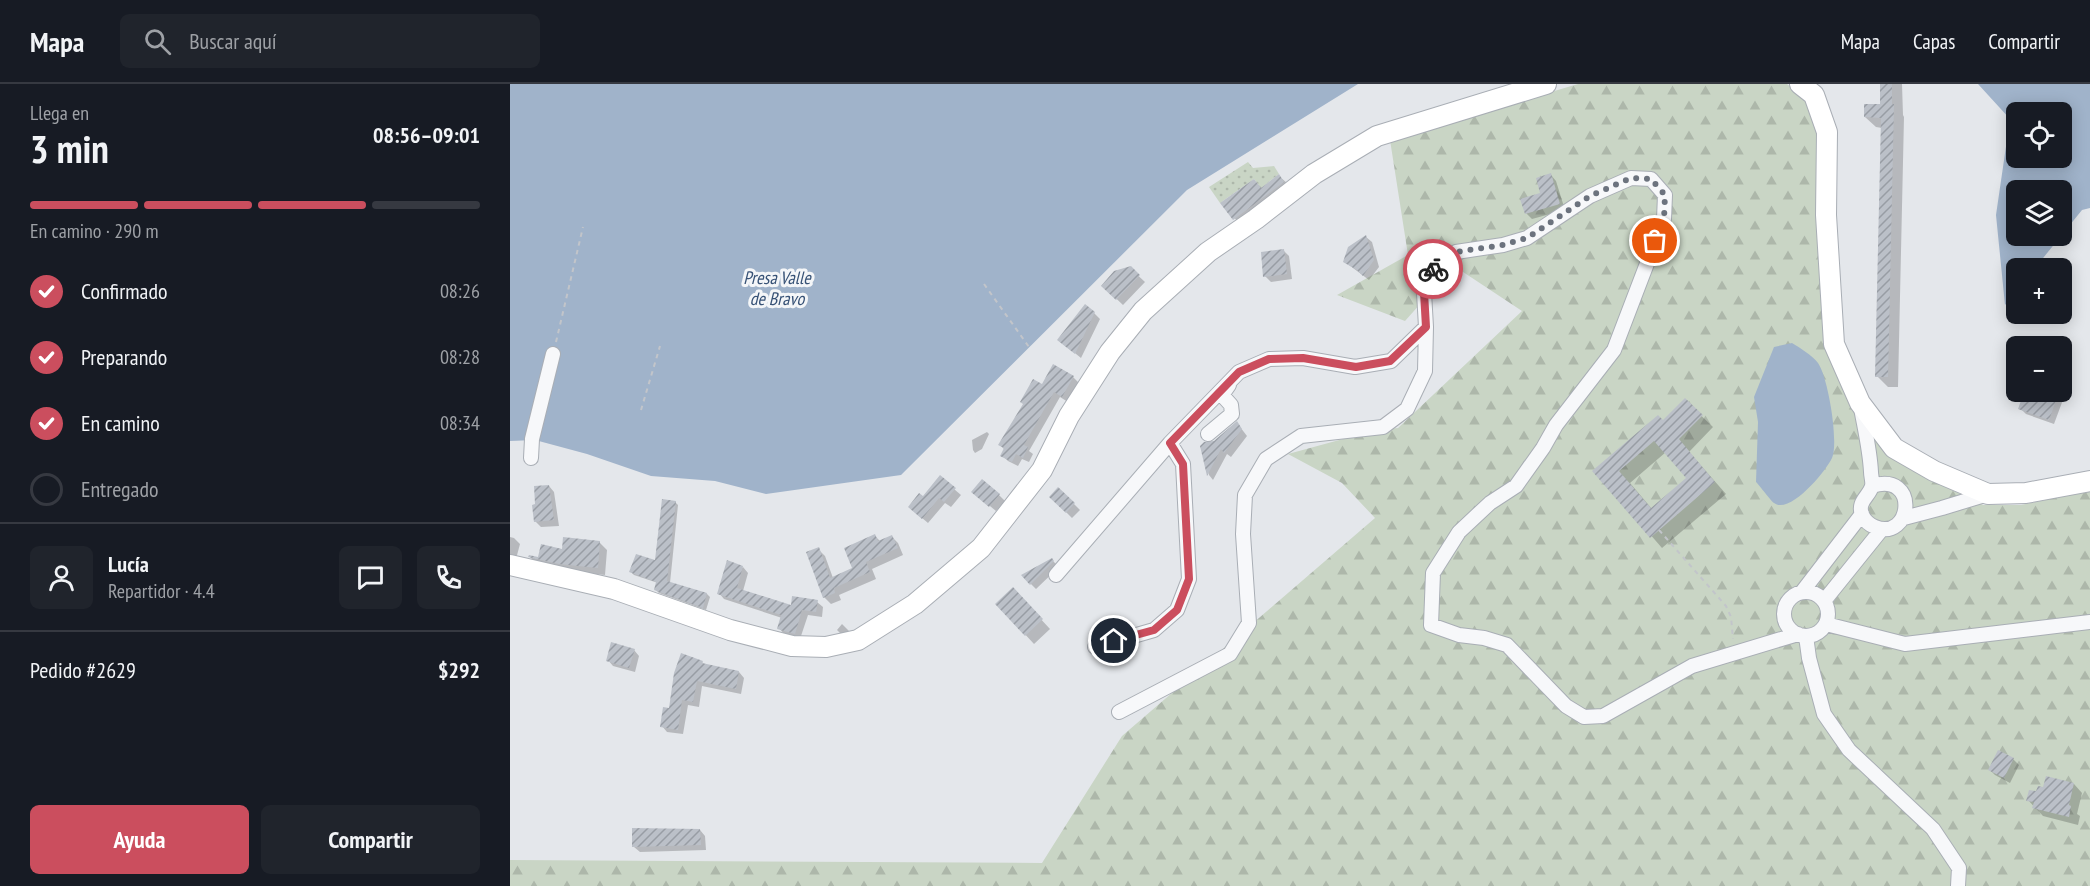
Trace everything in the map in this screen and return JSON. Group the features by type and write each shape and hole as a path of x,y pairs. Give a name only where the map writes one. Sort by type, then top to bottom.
{"main road":[{"path":"510,565 614,589 730,630 792,646 826,647 858,640 915,604 981,548 1042,470 1069,416 1110,352 1143,311 1209,252 1314,174 1377,136 1507,91 1546,84"},
{"path":"1800,84 1814,94 1827,132 1826,215 1834,344 1860,403 1894,448 1934,471 1988,494 2026,493 2090,481"}],"street":[{"path":"1119,712 1230,654 1250,622 1243,534 1245,495 1266,459 1301,436 1383,427 1407,409 1425,371 1426,327 1423,275 1456,252 1503,245 1527,238 1590,196 1631,178 1651,179 1665,195 1664,219 1614,350 1556,425 1543,448 1515,486 1490,503 1459,532 1434,573 1431,625 1507,645 1566,706 1584,717 1603,716 1692,666 1802,635 1814,634 1826,624 1828,616 1824,601 1818,595 1803,592"},
{"path":"1056,575 1170,443 1239,372 1269,359 1303,358 1356,367 1390,361 1426,327"},
{"path":"531,458 532,439 553,354"},
{"path":"1208,434 1233,414 1231,405 1222,395 1239,372"},
{"path":"1860,403 1870,452 1872,486 1861,503 1862,514 1866,522 1873,527 1882,529 1894,527 1904,518 1988,494"},
{"path":"1095,647 1154,630 1177,610 1189,579 1183,464 1170,443"},
{"path":"1872,486 1888,484 1896,487 1906,501 1904,518"},
{"path":"1862,514 1803,592 1787,602 1784,611 1785,620 1790,629 1802,635 1824,714 1849,750 1933,829 1959,868 1958,886"},
{"path":"1824,601 1882,529"},
{"path":"1826,624 1905,644 2090,622"}],"path":[{"path":"553,354 583,227"},
{"path":"984,284 1029,347"},
{"path":"641,410 660,345"},
{"path":"1659,530 1726,606 1731,617 1734,653"}],"green space":[{"path":"1578,84 1787,84 1806,100 1819,129 1828,346 1930,479 1983,505 2021,505 2090,491 2090,886 510,886 510,860 1042,863 1122,736 1375,518 1342,483 1288,454 1376,430 1398,428 1522,311 1454,266 1405,321 1337,295 1408,255 1390,140"},
{"path":"1248,162 1253,168 1274,166 1279,174 1261,188 1254,179 1220,203 1209,187"}],"water":[{"name":"Presa Valle de Bravo","path":"510,84 1358,84 1187,190 901,475 766,494 715,481 651,476 587,454 535,440 510,441"},
{"path":"1978,84 2090,84 2090,208 2082,210 2072,222 2072,180 2006,180 2006,246 2053,246 2043,258 2006,258 2005,305 1996,215 2006,146 2006,168 2072,168 2072,102 2006,102 2006,115"},
{"path":"1792,343 1813,357 1822,370 1831,410 1834,450 1828,464 1807,490 1789,503 1781,505 1774,503 1756,482 1758,422 1754,397 1774,347"}],"building":[{"path":"1880,84 1892,84 1892,104 1894,104 1888,377 1875,377 1881,118 1864,117 1864,104 1880,104"},
{"path":"1551,173 1560,204 1525,214 1520,199 1540,193 1536,178"},
{"path":"1279,174 1284,182 1233,220 1220,203 1254,179 1261,188"},
{"path":"1366,235 1374,260 1363,276 1343,262 1348,247"},
{"path":"1284,249 1287,274 1263,277 1261,252"},
{"path":"1131,266 1140,275 1116,300 1101,286 1114,271"},
{"path":"1085,304 1095,312 1075,354 1057,340"},
{"path":"1053,364 1074,376 1062,397 1054,392 1024,445 1028,447 1023,458 1016,454 1012,462 1000,456 1004,448 998,445 1023,404 1020,402 1033,379 1042,384"},
{"path":"1685,398 1703,415 1679,439 1715,482 1650,538 1592,471 1658,415 1663,420","holes":["1654,441 1686,478 1651,508 1619,471"]},
{"path":"2020,402 2055,402 2049,420 2018,409"},
{"path":"1237,421 1242,429 1224,453 1221,449 1207,476 1200,446 1204,442 1214,441"},
{"path":"940,475 956,488 944,502 939,498 922,519 908,507 919,493 923,496"},
{"path":"982,479 1000,494 989,507 971,492"},
{"path":"549,485 554,520 534,522 532,505 535,504 534,486"},
{"path":"1058,487 1075,503 1066,513 1049,497"},
{"path":"662,499 676,501 667,581 707,593 703,608 654,590 656,582 629,572 636,554 655,560"},
{"path":"875,534 878,541 892,535 898,548 866,562 870,572 834,588 835,593 823,598 806,552 819,547 830,578 852,568 844,548"},
{"path":"563,537 600,541 598,568 559,564 528,557 529,555 538,557 541,544 562,549"},
{"path":"1052,558 1054,561 1030,585 1021,575"},
{"path":"727,560 743,566 737,588 791,605 792,596 818,600 816,612 802,610 795,634 777,629 781,615 717,594"},
{"path":"1013,587 1043,619 1025,636 995,604"},
{"path":"611,642 635,649 629,668 606,661"},
{"path":"681,653 703,661 702,663 739,671 736,689 697,681 693,702 682,700 678,730 660,727 663,707 669,708 674,673"},
{"path":"1998,750 2014,758 2004,778 1988,770"},
{"path":"2046,776 2074,783 2069,817 2032,808 2034,802 2026,801 2029,790 2036,791 2038,786 2043,787"},
{"path":"632,828 700,829 701,845 632,847"}],"way so far":[{"path":"1433,269 1456,252 1503,245 1527,238 1590,196 1631,178 1651,179 1665,195 1664,219 1655,241"}],"route":[{"path":"1114,641 1154,630 1177,610 1189,579 1183,464 1170,443 1239,372 1269,359 1303,358 1356,367 1390,361 1426,327 1423,275 1433,269"}]}
